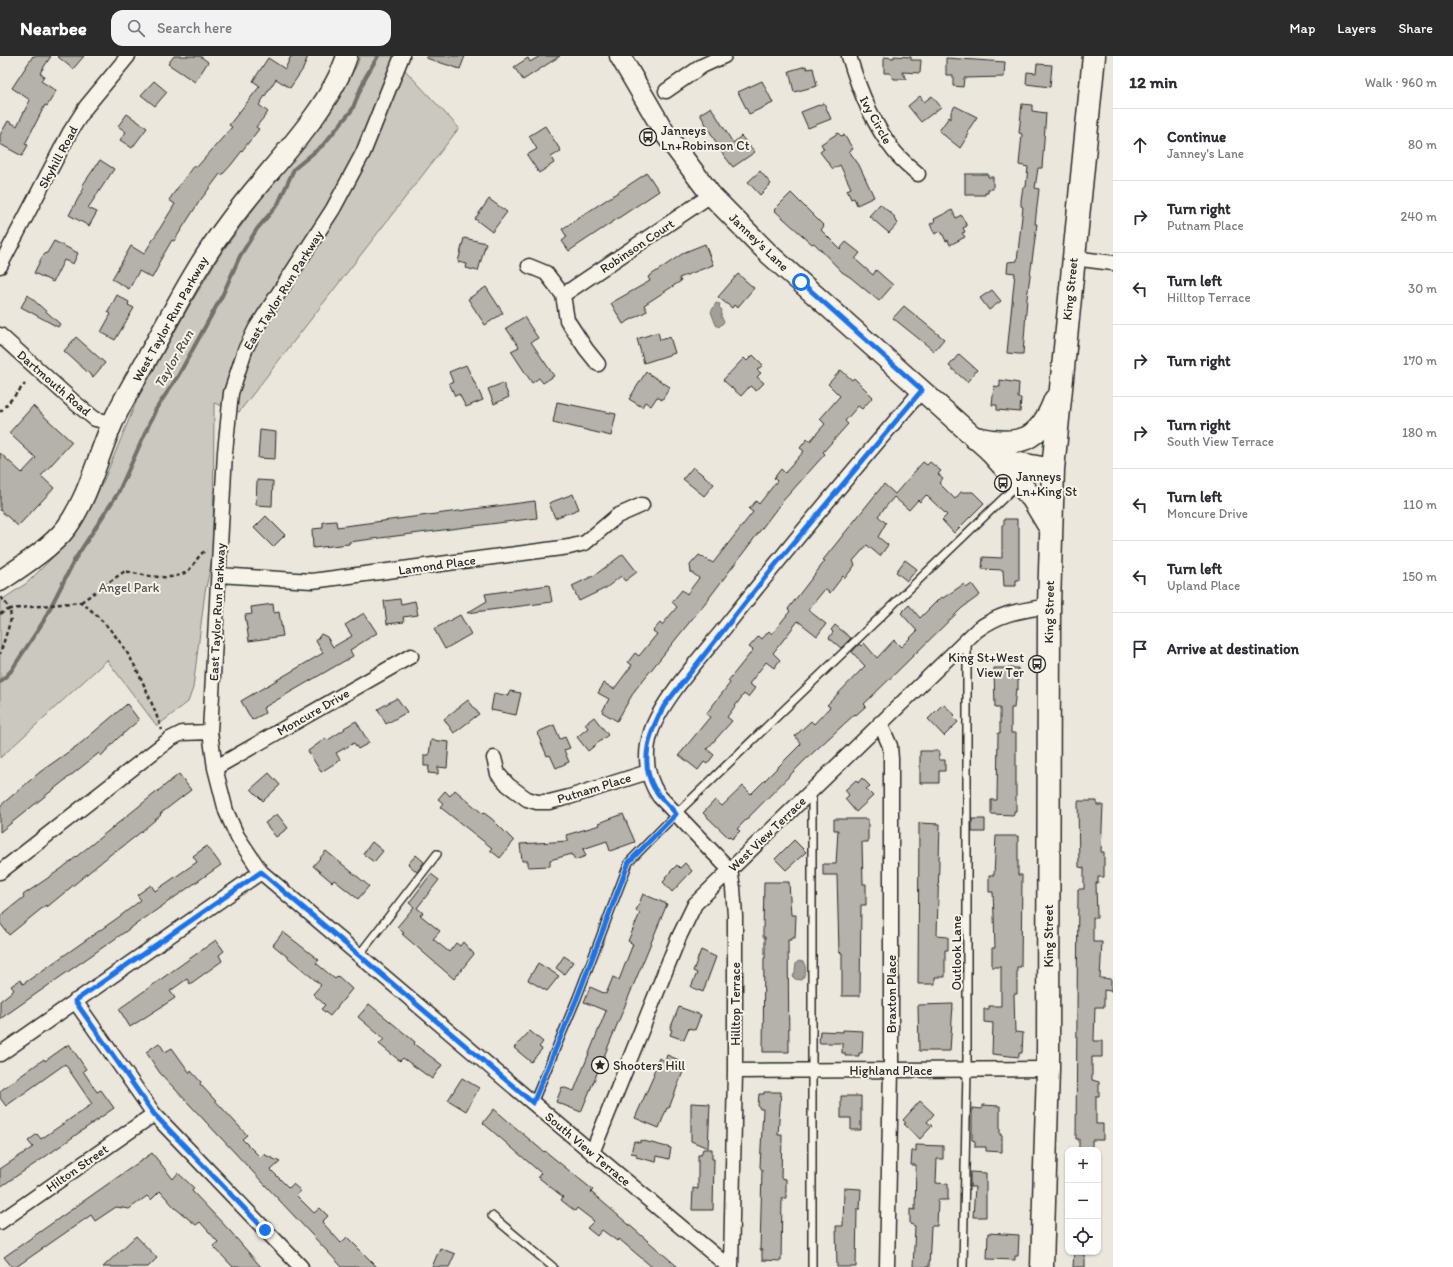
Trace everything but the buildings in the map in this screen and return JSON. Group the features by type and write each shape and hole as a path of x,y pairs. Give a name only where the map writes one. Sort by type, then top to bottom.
{"main road":[{"name":"King Street","path":"1042,1267 1048,1069 1049,606 1053,469 1060,385 1094,56"},
{"path":"975,438 1008,443 1030,437 1045,422 1060,385"},
{"path":"992,453 1039,508 1051,529"}],"street":[{"name":"Skyhill Road","path":"0,266 70,132 86,107 128,56"},
{"name":"West Taylor Run Parkway","path":"0,581 54,541 66,528 77,511 94,473 112,423 204,258 227,225 312,118 337,80 347,56"},
{"name":"East Taylor Run Parkway","path":"215,768 210,732 225,452 232,393 236,373 256,328 334,209 363,153 402,56"},
{"name":"Janney's Lane","path":"620,56 666,135 711,195 769,254 992,453 1009,461 1053,469"},
{"path":"666,91 702,66 724,56"},
{"name":"Ivy Circle","path":"849,56 863,98 876,124 895,152 918,174"},
{"name":"Robinson Court","path":"563,295 711,195"},
{"path":"1073,258 1113,263"},
{"path":"529,266 546,273 563,295 568,320 586,349 598,364"},
{"name":"Dartmouth Road","path":"0,335 95,419 112,423"},
{"name":"Putnam Place","path":"494,758 498,774 508,784 527,798 537,802 549,802 562,799 648,772 647,761 650,734 664,706 761,582 922,390"},
{"name":"Lamond Place","path":"219,575 312,582 569,547 585,543 617,516 642,505"},
{"name":"West View Terrace","path":"592,1153 679,937 695,904 967,639 993,619 1010,613 1049,606"},
{"name":"Moncure Drive","path":"215,768 411,656"},
{"name":"Braxton Place","path":"880,723 890,746 891,759 892,1069 887,1267"},
{"path":"0,872 170,739 182,733 210,732"},
{"name":"South View Terrace","path":"215,768 219,788 237,836 261,872 592,1153 730,1267"},
{"path":"648,772 659,796 730,870"},
{"name":"Hilltop Terrace","path":"730,870 735,916 735,1071 730,1267"},
{"path":"0,1054 261,872"},
{"path":"75,1001 154,1114 301,1267"},
{"name":"Highland Place","path":"735,1071 1048,1069"},
{"name":"Hilton Street","path":"0,1222 154,1114"}],"lane":[{"path":"533,1103 577,998 629,862 676,814 1019,484"},
{"name":"Outlook Lane","path":"963,1267 967,1070 967,639"},
{"path":"812,790 812,1267"},
{"path":"359,955 437,854"},
{"path":"492,1216 553,1267"}],"path":[{"path":"0,412 25,384"},
{"path":"0,614 10,609 74,604 81,602 125,571 159,578 180,575 187,572 200,554 211,548"},
{"path":"0,595 10,609 11,620 0,654"},
{"path":"81,602 112,632 132,659 146,686 163,732"}],"green space":[{"name":"Angel Park","path":"360,56 392,56 459,128 239,412 214,403 213,555 205,592 193,688 188,702 157,726 107,660 0,758 0,601 27,583 63,547 80,527 104,480 137,400 188,308 220,255 263,196 327,115 357,65"}],"shaded area":[{"path":"716,303 720,304 719,307 722,310 721,316 724,322 719,327 716,325 711,312"},
{"path":"799,961 803,962 805,968 805,974 801,980 793,977 796,963"}],"waterway":[{"name":"Taylor Run","path":"0,682 11,671 43,622 75,559 118,493 156,409 178,376 222,296 240,256 257,229 278,204 294,169 323,145 352,110 365,78 378,56"}],"place":[{"name":"Janneys Ln+Robinson Ct","path":"648,137"},
{"name":"Janneys Ln+King St","path":"1003,483"},
{"name":"King St+West View Ter","path":"1037,664"},
{"name":"Shooters Hill","path":"600,1065"}],"route":[{"path":"265,1230 154,1114 141,1098 75,1001 261,872 533,1103 577,998 629,862 676,814 659,796 654,788 648,772 647,761 650,734 655,722 664,706 703,654 756,588 922,390 801,282"}]}
